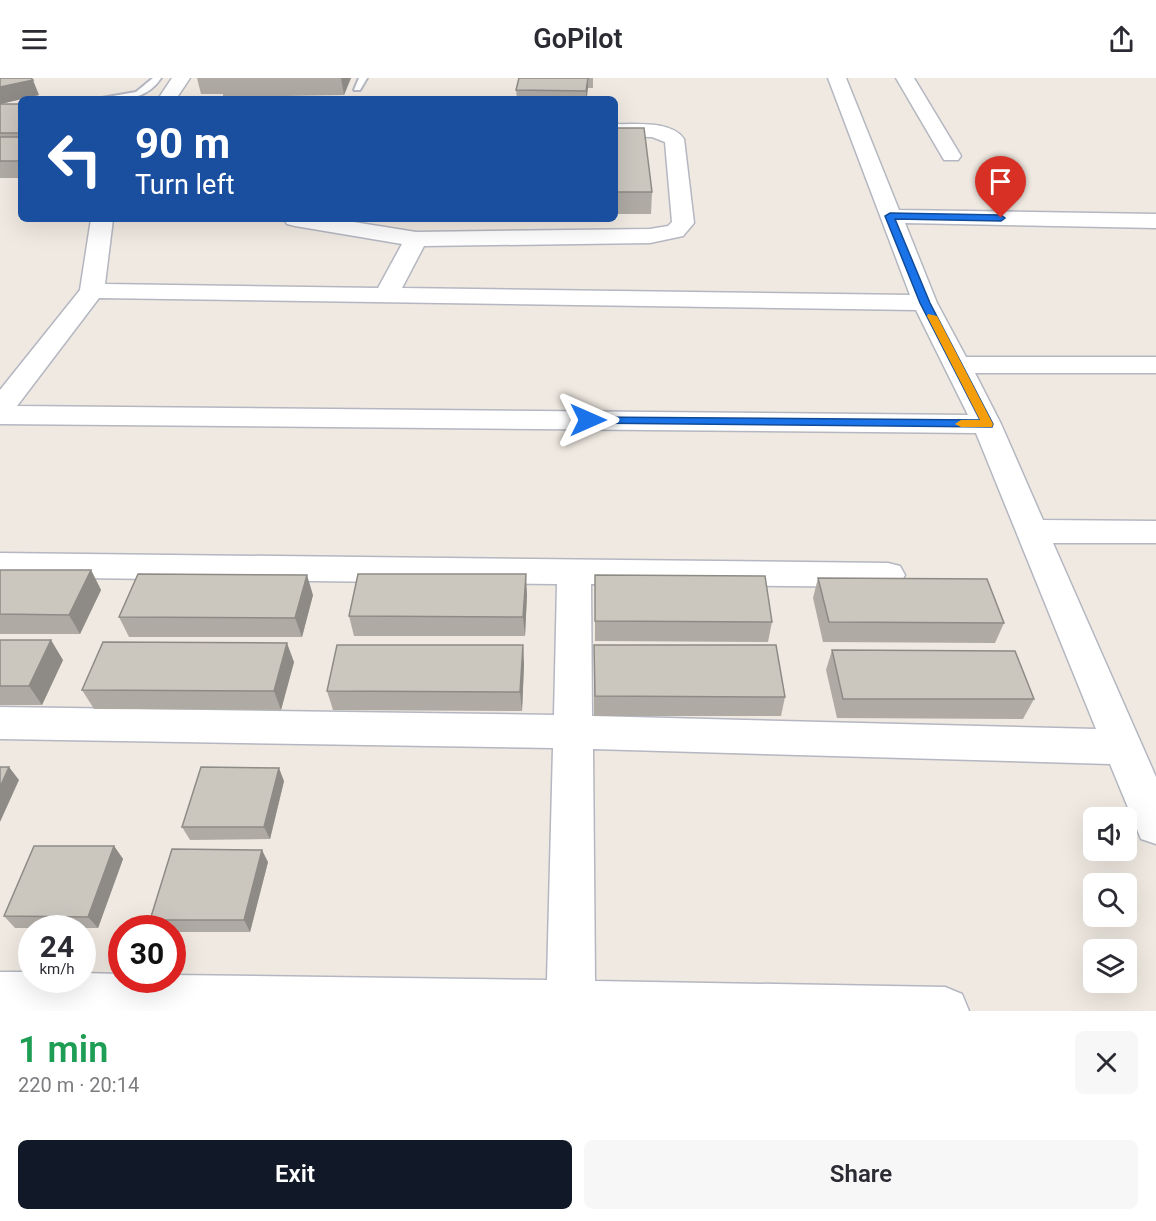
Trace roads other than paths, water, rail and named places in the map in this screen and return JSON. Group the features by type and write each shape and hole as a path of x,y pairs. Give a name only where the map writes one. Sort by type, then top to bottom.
{"street":[{"path":"169,96 181,78"},
{"path":"837,78 925,303 987,424 1156,825"},
{"path":"905,78 951,156"},
{"path":"313,222 416,239 650,236 675,231 683,223 674,139 655,131 618,130"},
{"path":"890,216 1156,221"},
{"path":"0,409 92,291 102,222"},
{"path":"386,296 416,239"},
{"path":"92,291 925,303"},
{"path":"957,365 1156,365"},
{"path":"0,415 987,424"},
{"path":"1033,531 1156,532"},
{"path":"0,565 888,575"},
{"path":"571,1008 574,573"},
{"path":"0,723 574,732 1123,747"},
{"path":"0,996 571,1008 945,1011"}],"lane":[{"path":"125,96 142,94 150,90 157,78"},
{"path":"357,88 363,78"}]}
